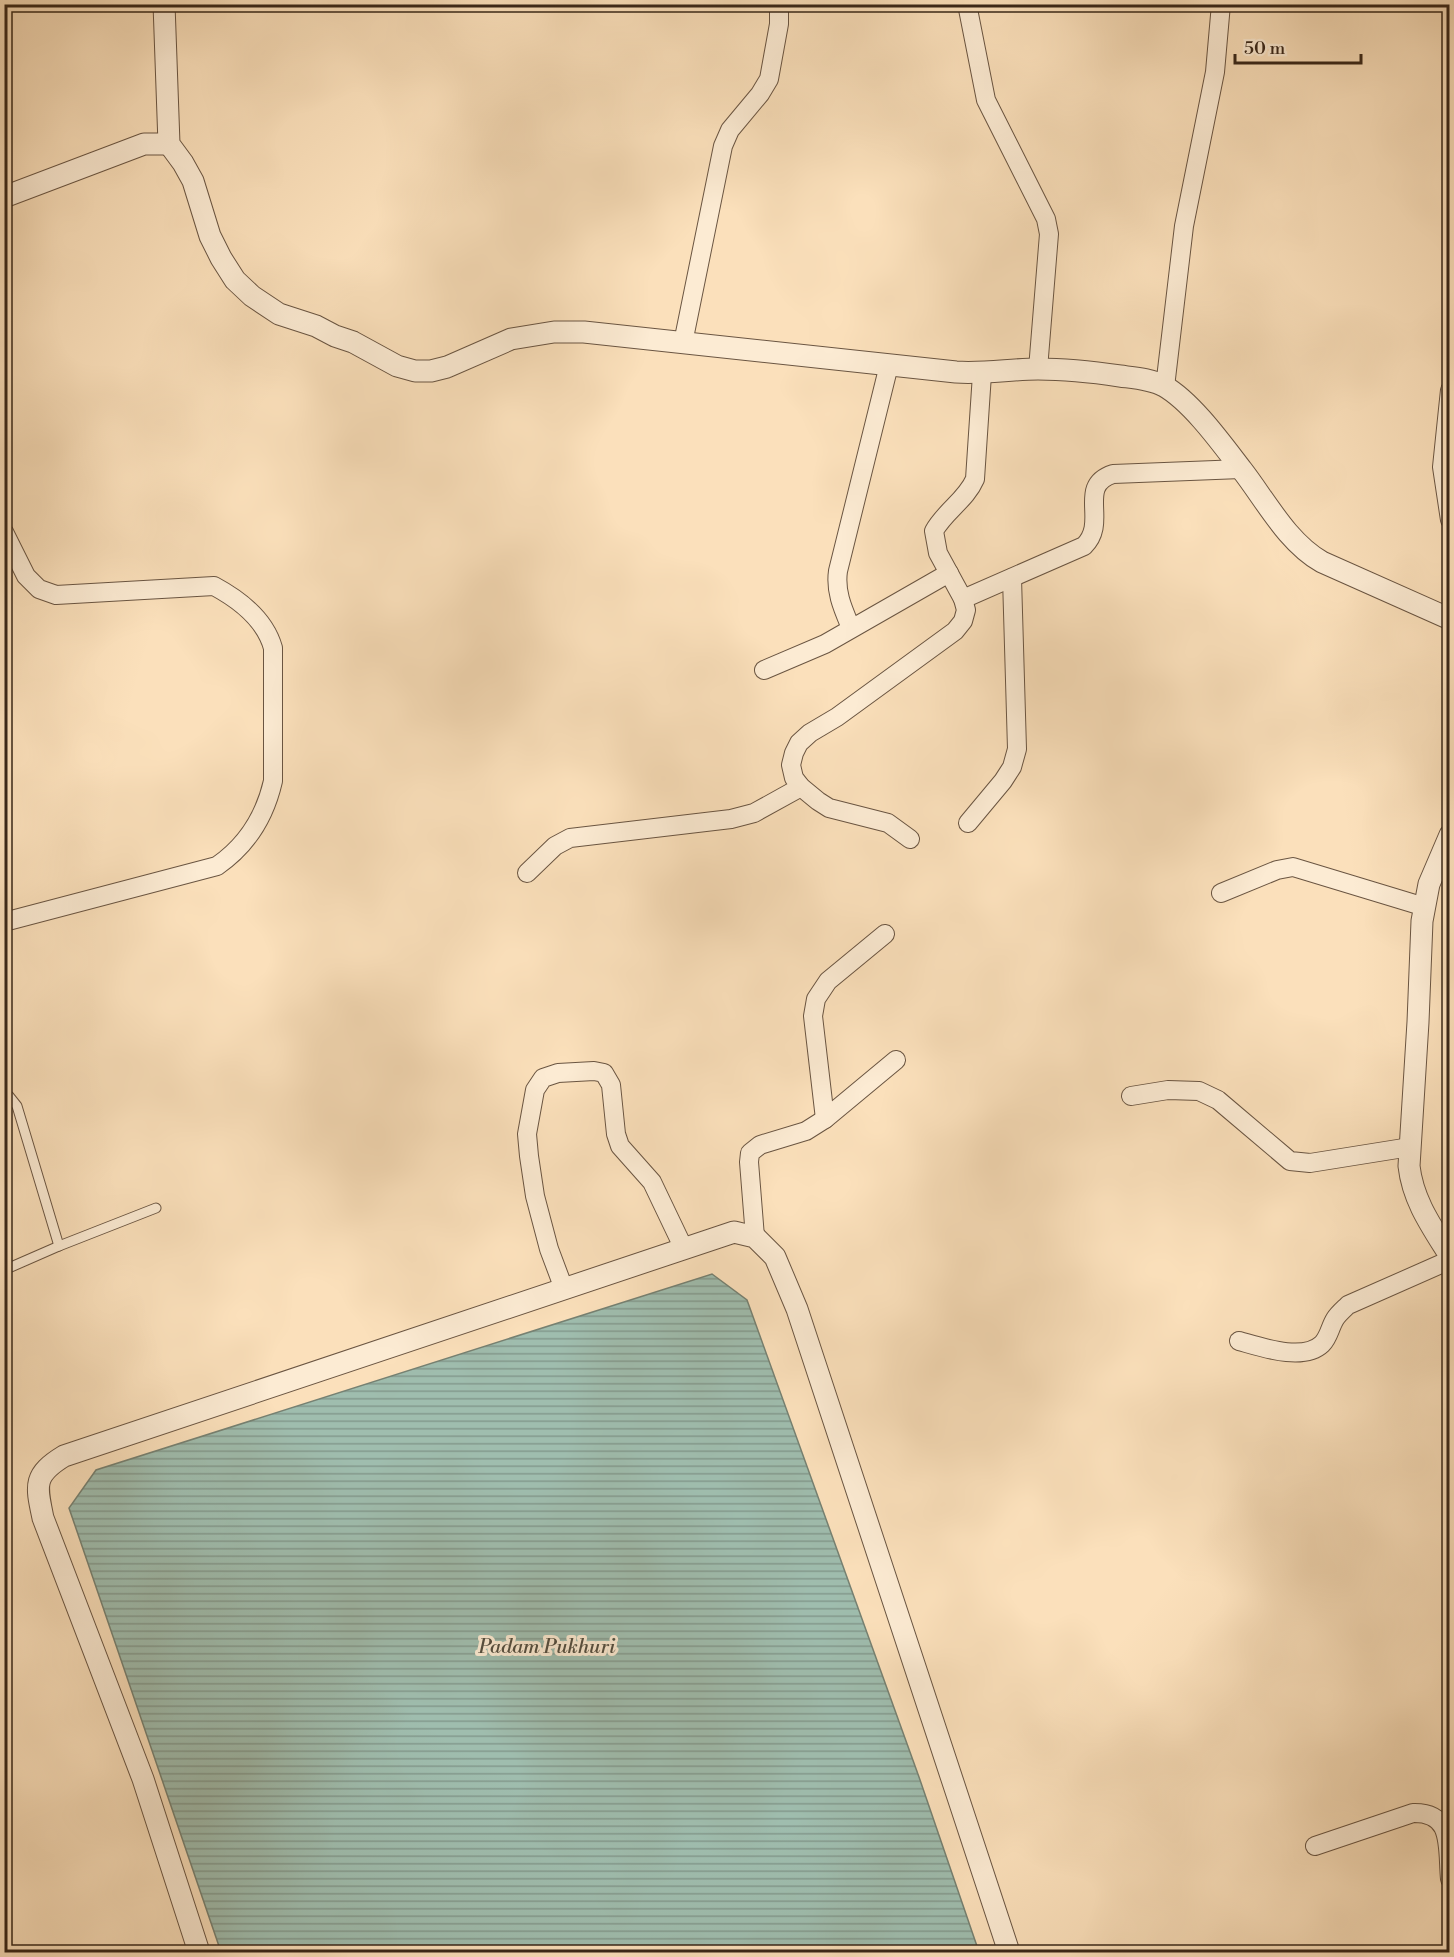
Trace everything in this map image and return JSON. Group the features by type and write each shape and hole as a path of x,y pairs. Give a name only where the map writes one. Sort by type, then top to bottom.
{"street":[{"path":"164,4 168,144 193,181 210,236 221,258 236,280 252,296 279,314 316,326 353,342 397,366 415,371 431,371 447,367 511,339 555,332 584,332 982,374 1038,369 1095,372 1151,380 1188,404 1295,541 1308,554 1449,618"},
{"path":"683,343 723,146 730,130 760,94 769,79 779,24 779,4"},
{"path":"967,4 986,100 1046,219 1049,234 1038,369"},
{"path":"1165,387 1184,226 1215,72 1221,4"},
{"path":"4,197 144,144 168,144"},
{"path":"851,628 838,595 836,583 889,365"},
{"path":"910,839 888,824 829,807 801,787 794,778 791,765 799,743 955,631 963,621 966,610 963,599 938,553 934,531 939,521 970,489 975,479 982,374"},
{"path":"1449,390 1442,467 1449,520"},
{"path":"963,599 1084,546 1091,539 1094,530 1095,491 1098,483 1105,476 1241,469"},
{"path":"4,532 26,576 39,589 56,595 214,586 228,593 262,622 273,648 273,781 269,800 247,839 231,856 216,866 4,922"},
{"path":"764,670 825,644 949,573"},
{"path":"968,823 1003,781 1012,767 1017,749 1012,578"},
{"path":"527,873 555,846 570,838 731,819 754,813 801,787"},
{"path":"1239,1341 1290,1353 1306,1351 1321,1345 1330,1333 1336,1318 1348,1305 1449,1258 1416,1197 1409,1166 1419,1022 1421,932 1429,884 1449,835"},
{"path":"1221,893 1277,870 1293,867 1425,907"},
{"path":"825,1119 813,1016 816,999 828,981 885,934"},
{"path":"755,1237 750,1153 760,1144 806,1131 825,1119 896,1060"},
{"path":"564,1289 549,1249 535,1196 527,1134 535,1090 543,1078 558,1073 594,1071 604,1073 611,1085 616,1134 620,1146 652,1182 684,1249"},
{"path":"1131,1096 1168,1090 1199,1091 1218,1100 1290,1161 1310,1163 1410,1148"},
{"path":"199,1953 143,1779 44,1518 39,1497 39,1480 48,1466 64,1456 734,1232 755,1237 775,1257 797,1309 1009,1953"},
{"path":"1315,1846 1413,1814 1424,1813 1438,1818 1446,1827 1449,1879"}],"lane":[{"path":"4,1095 9,1096 16,1106 59,1246"},
{"path":"4,1270 156,1208"}],"water":[{"name":"Padam Pukhuri","path":"712,1274 747,1300 919,1777 979,1952 221,1952 69,1508 96,1470"}]}
